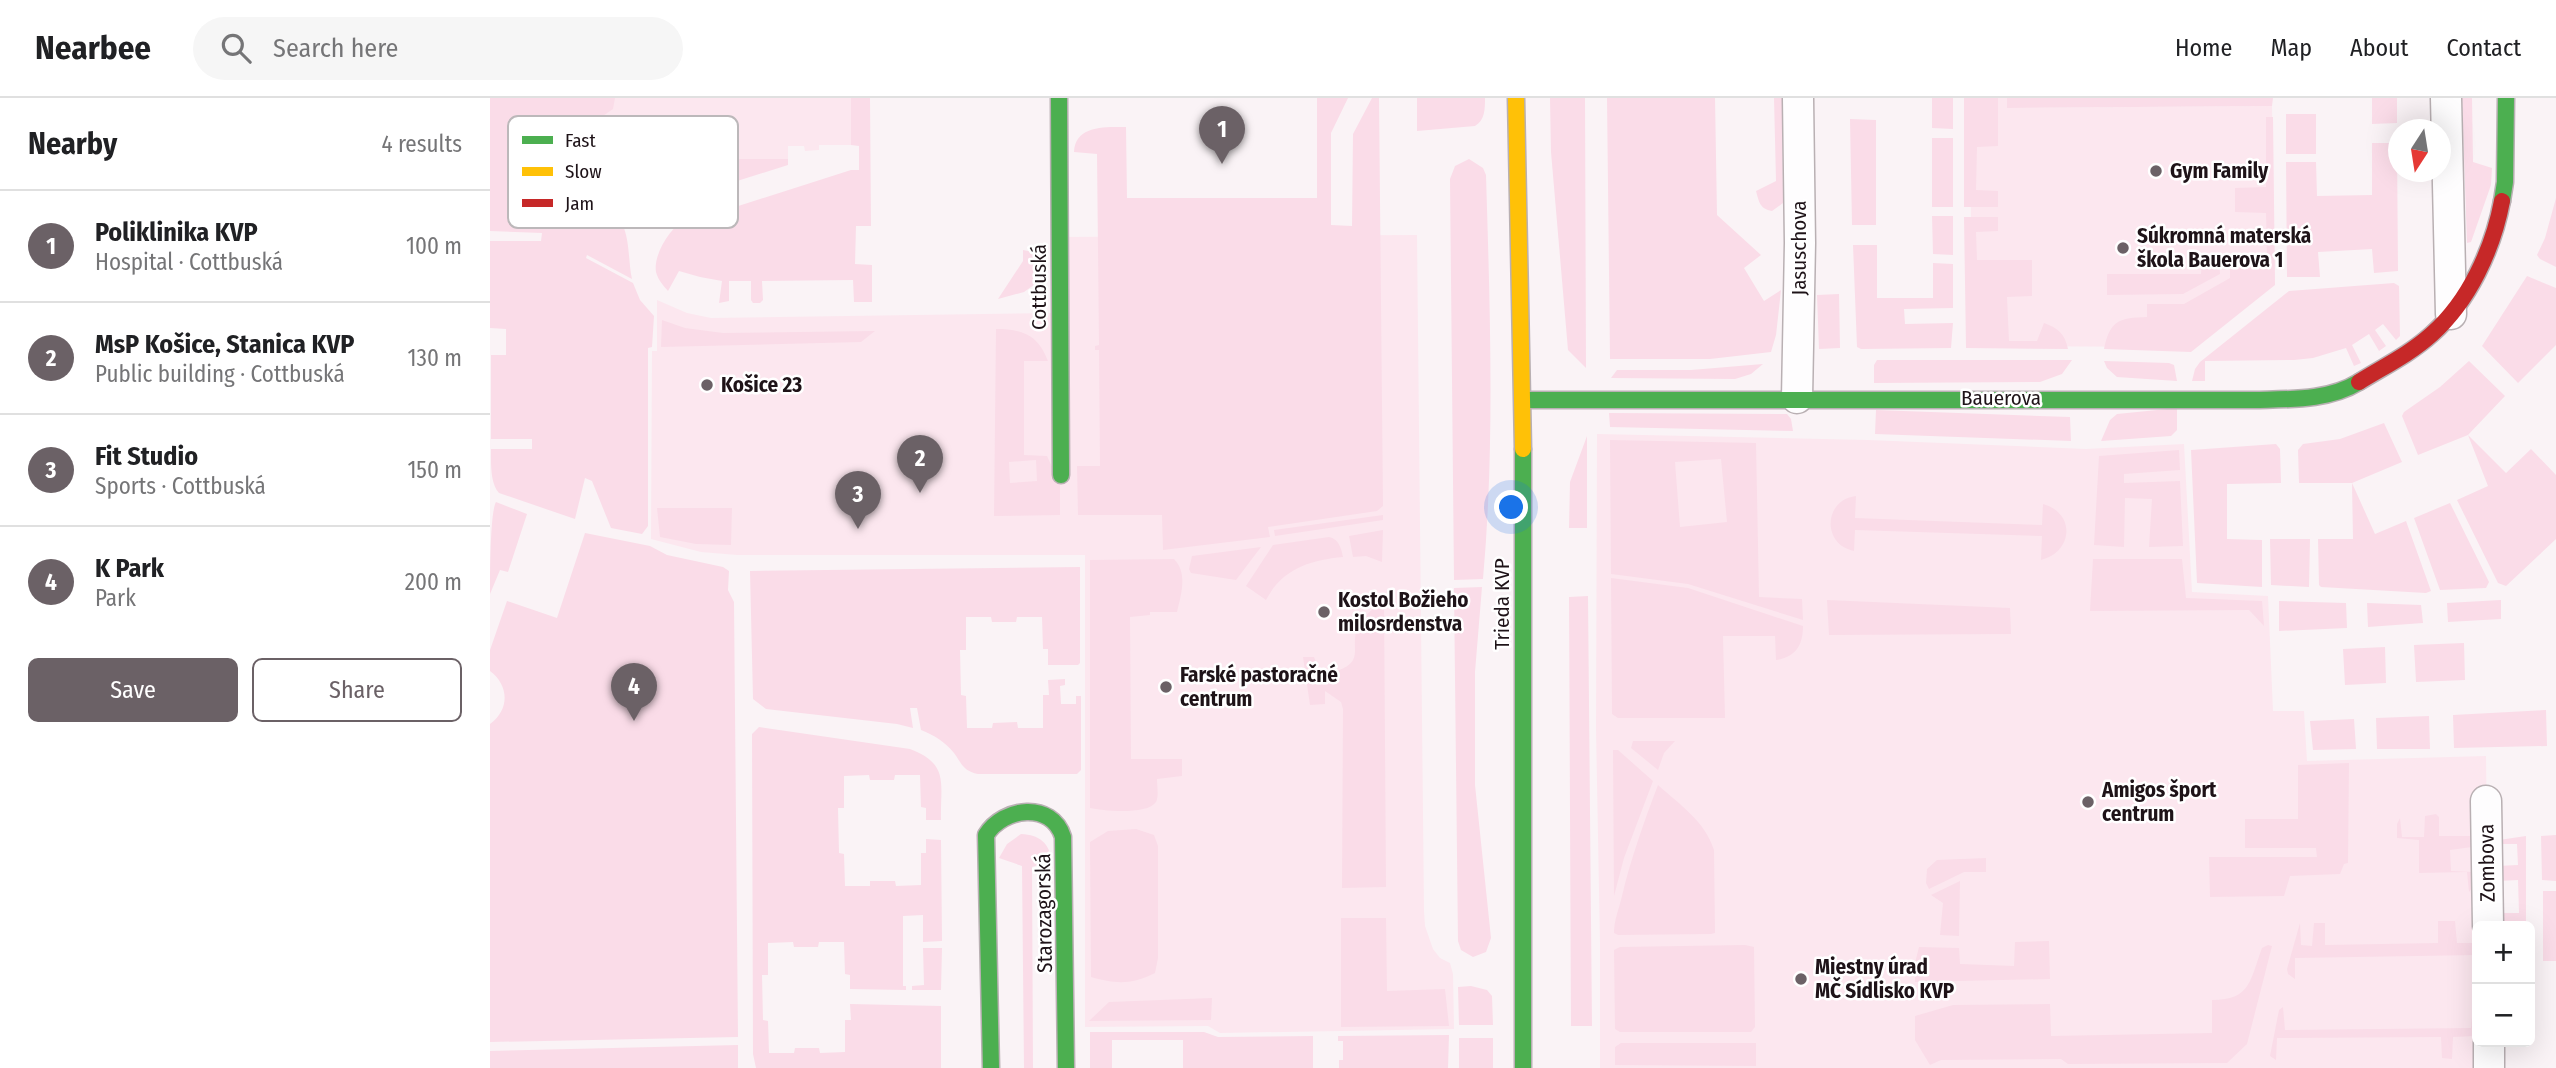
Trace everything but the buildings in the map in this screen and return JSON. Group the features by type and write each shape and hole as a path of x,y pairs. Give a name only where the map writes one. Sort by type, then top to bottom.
{"street":[{"name":"Cottbuská","path":"1059,98 1060,475"},
{"name":"Trieda KVP","path":"1516,98 1523,400 1523,1068"},
{"name":"Jasuschova","path":"1797,398 1800,243 1798,98"},
{"path":"2446,98 2451,314"},
{"name":"Bauerova","path":"1523,400 2310,398 2346,390 2373,376 2431,335 2451,314 2479,270 2498,220 2505,182 2506,98"},
{"name":"Zombova","path":"2487,801 2488,916"},
{"name":"Starozagorská","path":"991,1068 986,835 998,818 1024,812 1052,818 1059,825 1063,837 1066,1068"},
{"path":"2489,1047 2489,1068"}],"shaded area":[{"path":"490,98 615,98 613,109 603,116 508,116 508,228 624,228 632,279 587,255 586,258 633,283 640,300 654,316 652,347 648,348 648,526 642,534 611,528 592,481 585,478 575,519 499,493 496,489 491,449 532,449 532,439 491,439 491,355 506,355 506,329 490,328 490,241 541,241 542,233 490,231"},
{"path":"563,98 860,98 859,145 819,145 819,150 805,151 804,146 788,146 788,159 738,159 738,116 562,116"},
{"path":"851,98 870,98 871,226 856,226 855,264 872,265 872,302 854,302 853,280 762,281 763,300 760,303 753,303 751,300 751,281 729,281 729,301 719,303 722,281 679,271 668,291 661,282 656,272 657,257 674,228 738,228 738,206 851,170 859,170 859,146 851,145"},
{"path":"1317,98 1348,98 1331,133 1331,225 1352,226 1353,134 1372,98 1379,98 1383,506 1377,511 1268,527 1270,537 1163,550 1162,515 1078,515 1077,466 1100,466 1099,350 1095,350 1095,346 1099,345 1097,154 1074,152 1076,143 1086,132 1093,129 1126,127 1127,198 1317,198"},
{"path":"1417,98 1485,98 1484,114 1475,126 1417,131"},
{"path":"1550,98 1585,98 1586,368 1568,350 1551,152"},
{"path":"1607,98 1715,98 1717,215 1761,255 1744,268 1764,301 1781,290 1776,335 1771,352 1710,359 1610,359"},
{"path":"1774,98 1782,98 1783,203 1772,211 1762,207 1756,191 1776,181"},
{"path":"1932,98 1953,98 1953,129 1932,128"},
{"path":"1964,98 1998,98 1998,146 1977,147 1976,190 1998,191 1998,207 1964,207"},
{"name":"Súkromná materská škola Bauerova 1","path":"1970,98 2007,98 2008,108 2272,106 2275,279 2190,347 1972,346"},
{"path":"2007,98 2273,98 2272,106 2007,108"},
{"path":"2372,98 2397,98 2397,119 2388,119 2388,123 2372,124"},
{"path":"2462,98 2472,98 2473,162 2492,168 2491,185 2471,242 2467,243"},
{"path":"2286,114 2316,114 2316,154 2286,154"},
{"path":"2266,117 2273,117 2275,285 2191,352 2104,349 2113,326 2129,318 2147,317 2147,304 2184,304 2230,278 2230,258 2267,257 2266,213 2235,212 2235,188 2266,187"},
{"path":"1850,119 1876,120 1876,225 1852,225"},
{"path":"1932,138 1953,138 1953,207 1932,207"},
{"path":"2372,143 2388,143 2388,182 2397,182 2398,271 2374,273 2372,249 2318,252 2320,277 2287,277 2286,162 2316,162 2317,196 2372,195"},
{"path":"738,159 788,159 788,165 738,181"},
{"path":"1469,159 1483,168 1486,175 1491,377 1489,478 1483,579 1454,580 1450,179 1455,166"},
{"path":"2556,198 2556,267 2537,255 2545,238"},
{"path":"1932,216 1953,216 1953,255 1933,254"},
{"path":"1964,217 1998,217 1998,231 1976,232 1977,260 2032,260 2032,296 2007,297 2009,341 2037,341 2044,323 2060,332 2068,349 1966,348"},
{"path":"1417,235 1424,911 1425,926 1433,949 1440,958 1450,963 1453,974 1454,1029 1220,1033 1208,1026 1085,1027 1085,555 737,555 701,552 651,539 652,351 657,351 657,300 687,313 711,318 1059,313 1059,237"},
{"path":"1853,245 1877,245 1877,298 1933,298 1933,263 1953,264 1953,308 1904,309 1905,324 1953,323 1951,348 1857,347"},
{"path":"1023,250 1048,255 1045,277 1024,292 998,299 1023,261"},
{"path":"2202,258 2219,258 2220,274 2183,294 2107,295 2107,274 2201,274"},
{"path":"2527,276 2556,288 2556,345 2518,383 2482,346"},
{"path":"2394,283 2399,286 2400,336 2396,340 2383,324 2375,330 2386,346 2379,351 2369,334 2352,345 2361,363 2354,366 2346,348 2313,358 2294,360 2205,361 2205,381 2192,381 2200,362 2289,291"},
{"path":"1839,294 1840,348 1819,349 1817,295"},
{"path":"662,320 685,328 723,333 875,331 861,342 661,347"},
{"path":"996,329 1006,329 1022,332 1034,339 1048,361 1024,361 1024,455 1047,456 1060,484 1060,515 994,516","holes":["1036,460 1037,481 1010,483 1009,462"]},
{"path":"1877,360 2072,360 2062,374 2040,382 1874,383 1874,365"},
{"path":"2104,361 2169,363 2174,365 2177,381 2117,377"},
{"path":"2469,361 2505,396 2468,435 2418,455 2402,416"},
{"path":"1763,364 1751,374 1735,379 1611,378 1617,370 1691,370"},
{"path":"2177,408 2177,430 2171,436 2101,441 2110,420 2117,414"},
{"path":"1876,410 2070,417 2071,441 1875,434"},
{"path":"1609,413 1787,414 1791,419 1793,431 1610,427"},
{"path":"2384,423 2402,462 2352,483 2299,483 2298,450 2303,444 2340,439"},
{"path":"1597,434 1868,440 2086,449 2184,444 2192,592 2268,596 2273,711 2304,711 2307,761 2486,756 2488,921 2472,921 2472,1047 2479,1047 2489,1068 1600,1068 1596,729"},
{"path":"2468,435 2506,473 2531,449 2556,475 2556,539 2506,586 2498,583 2457,500 2488,486"},
{"path":"1587,436 1587,528 1569,528 1570,482"},
{"path":"1610,440 1756,443 1759,597 1802,599 1803,620 1688,584 1611,574","holes":["1721,459 1727,522 1680,527 1675,462"]},
{"path":"2276,444 2280,449 2281,483 2227,484 2227,539 2262,540 2262,587 2197,583 2191,450"},
{"path":"2179,450 2180,470 2124,474 2124,483 2180,481 2183,546 2149,547 2152,499 2125,498 2124,547 2094,545 2099,456"},
{"path":"2352,483 2375,534 2406,521 2431,591 2426,593 2319,585 2318,539 2353,539"},
{"path":"1856,496 1855,518 2042,525 2043,504 2061,515 2066,532 2059,549 2052,556 2041,560 2042,536 1855,530 1854,551 1836,540 1831,523 1837,505"},
{"path":"496,502 527,514 508,572 500,570 490,594 491,531"},
{"path":"2450,503 2489,582 2486,588 2440,590 2414,518"},
{"path":"657,508 732,508 731,545 696,544 660,537"},
{"path":"1383,515 1383,520 1275,536 1274,530"},
{"path":"1383,530 1382,562 1366,556 1353,557 1349,536"},
{"path":"585,533 650,546 667,555 723,567 729,571 728,590 734,602 738,1037 490,1042 490,724 501,712 505,698 501,683 490,671 490,650 507,601 557,618"},
{"path":"1329,537 1337,542 1343,557 1298,568 1280,581 1266,600 1246,586 1273,545"},
{"path":"2270,539 2310,539 2309,587 2271,585"},
{"path":"1261,547 1236,580 1191,573 1189,569 1192,556"},
{"path":"1174,559 1182,577 1177,612 1150,612 1150,615 1130,617 1131,759 1182,759 1182,776 1157,779 1156,802 1144,809 1114,811 1090,808 1090,560"},
{"path":"2093,559 2182,559 2186,598 2262,601 2264,626 2249,610 2090,611"},
{"path":"1080,567 1078,665 1048,665 1048,649 1043,649 1042,617 1017,617 1016,622 992,622 991,617 966,617 966,650 960,650 961,695 966,696 967,728 992,728 993,723 1017,722 1018,728 1043,728 1043,695 1049,695 1048,680 1065,679 1065,685 1060,686 1061,704 1076,704 1076,696 1081,696 1081,770 1077,774 973,773 963,766 943,742 921,730 917,708 910,708 913,728 766,709 753,699 750,571"},
{"path":"1611,578 1688,588 1803,626 1802,639 1793,653 1776,660 1775,636 1723,636 1725,718 1618,718 1612,714"},
{"path":"1482,587 1475,672 1475,785 1491,938 1486,952 1473,957 1461,950 1458,941 1454,588"},
{"path":"1588,596 1592,1026 1571,1026 1569,597"},
{"path":"1384,599 1386,887 1342,888 1343,709 1341,702 1325,691 1325,704 1310,705 1303,657 1314,657 1321,674 1346,667 1354,658 1355,636 1359,624"},
{"path":"1827,600 2010,608 2011,634 1829,635"},
{"path":"2501,600 2501,619 2448,622 2447,603"},
{"path":"2279,601 2346,603 2347,628 2279,631"},
{"path":"2367,603 2421,605 2423,623 2368,627"},
{"path":"2464,643 2465,680 2416,682 2414,645"},
{"path":"2385,647 2386,683 2345,685 2343,649"},
{"path":"2546,710 2547,746 2454,748 2453,715"},
{"path":"2429,716 2430,749 2377,749 2376,718"},
{"path":"2354,719 2356,749 2313,750 2310,721"},
{"path":"759,727 910,749 932,761 940,777 941,786 941,820 926,820 926,808 921,807 920,775 895,775 894,780 870,780 869,775 844,776 844,808 838,808 839,853 844,854 845,886 870,886 870,881 895,881 896,886 921,885 921,853 926,853 926,839 941,840 942,941 923,942 923,915 903,916 903,986 906,986 906,990 850,989 850,975 845,974 844,942 819,942 818,947 794,947 793,942 768,943 768,975 762,975 763,1020 768,1021 769,1053 794,1053 795,1048 819,1048 820,1053 845,1052 845,1020 851,1020 850,1004 941,1006 941,1068 756,1068 753,1054 752,734"},
{"path":"1633,741 1675,741 1664,753 1658,770 1631,748"},
{"path":"1613,750 1618,750 1653,781 1624,858 1614,896"},
{"path":"2349,763 2348,863 2344,864 2340,874 2290,876 2284,896 2210,897 2209,857 2317,857 2316,848 2245,848 2245,819 2298,819 2298,765"},
{"path":"1658,785 1705,830 1714,850 1715,933 1614,933 1629,868"},
{"path":"2436,814 2439,817 2439,836 2470,836 2471,815 2472,847 2450,850 2451,871 2472,872 2472,888 2469,892 2467,872 2419,873 2419,840 2397,838 2400,818 2402,837 2424,837 2425,816"},
{"path":"1136,829 1154,835 1158,846 1158,958 1155,973 1138,980 1123,982 1091,977 1090,842 1108,831"},
{"path":"1021,834 1042,841 1049,849 1052,861 1032,867 1033,1068 1024,1068 1022,866 999,858 1007,844"},
{"path":"2556,835 2556,881 2542,880 2541,836"},
{"path":"2526,836 2526,921 2499,921 2500,913 2519,913 2518,880 2498,881 2497,866 2518,865 2517,844 2498,844 2499,840"},
{"path":"1986,858 1986,872 1964,872 1929,889 1926,883 1927,869 1937,860"},
{"path":"1960,881 1959,936 1940,935 1943,903 1931,895"},
{"path":"2543,891 2556,891 2556,961 2543,961"},
{"path":"1341,918 1386,918 1387,991 1445,989 1449,1026 1341,1027"},
{"path":"2438,921 2455,921 2457,943 2472,943 2472,955 2295,958 2295,979 2288,974 2287,969 2300,923 2301,945 2312,946 2314,923 2325,923 2325,945 2438,943"},
{"path":"2049,941 2050,979 1915,982 1915,963 1919,947 1959,948 1960,964 2014,966 2015,942"},
{"path":"2272,946 2247,1044 2227,1063 2068,1064 2061,1059 1941,1060 1930,1065 1915,1040 1915,1016 1953,1005 2050,1004 2051,1036 2212,1033 2212,1000 2225,999 2242,992 2251,979 2262,948"},
{"path":"1620,947 1754,947 1755,1027 1751,1032 1620,1032 1615,1029 1614,950"},
{"path":"923,948 942,948 941,990 912,990 912,986 924,985"},
{"path":"1471,986 1487,990 1492,996 1493,1025 1459,1025 1458,987"},
{"path":"1212,998 1211,1020 1089,1021 1109,1002"},
{"path":"2283,1007 2285,1030 2471,1028 2472,1017 2472,1036 2453,1037 2452,1059 2442,1058 2441,1037 2277,1038 2276,1060 2270,1056 2279,1010"},
{"path":"1090,1032 1204,1032 1218,1037 1313,1036 1313,1068 1183,1068 1183,1040 1112,1040 1112,1068 1090,1068"},
{"path":"1449,1035 1448,1068 1339,1068 1339,1060 1343,1060 1343,1041 1338,1041 1338,1036"},
{"path":"1459,1038 1493,1038 1493,1068 1459,1068"},
{"path":"1621,1043 1756,1043 1756,1066 1615,1065 1615,1047"},
{"path":"738,1045 738,1068 490,1068 490,1051"}],"traffic: fast":[{"path":"1059,98 1061,475"},
{"path":"2502,201 2505,182 2506,98"},
{"path":"1523,400 2254,400 2321,396 2359,382"},
{"path":"1523,449 1523,1068"},
{"path":"991,1068 986,835 1004,818 1027,812 1049,818 1057,825 1063,837 1066,1068"}],"traffic: slow":[{"path":"1516,98 1523,449"}],"traffic: jam":[{"path":"2359,382 2424,341 2457,306 2486,255 2502,201"}],"place":[{"name":"Poliklinika KVP","path":"1222,164"},
{"name":"Gym Family","path":"2156,171"},
{"name":"Súkromná materská škola Bauerova 1","path":"2123,248"},
{"name":"Košice 23","path":"707,385"},
{"name":"MsP Košice, Stanica KVP","path":"920,493"},
{"name":"Fit Studio","path":"858,529"},
{"name":"Kostol Božieho milosrdenstva","path":"1324,612"},
{"name":"Farské pastoračné centrum","path":"1166,687"},
{"name":"K Park","path":"634,721"},
{"name":"Amigos šport centrum","path":"2088,802"},
{"name":"Miestny úrad MČ Sídlisko KVP","path":"1801,979"}]}
